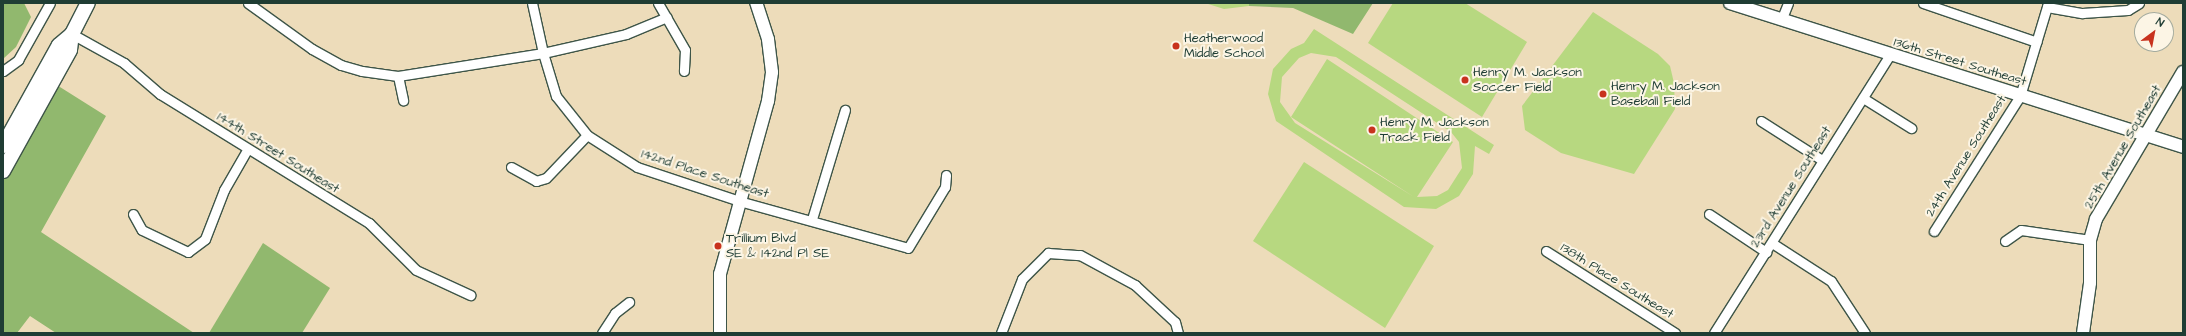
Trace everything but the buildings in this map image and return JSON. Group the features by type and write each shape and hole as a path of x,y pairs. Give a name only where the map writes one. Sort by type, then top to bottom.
{"main road":[{"path":"3,172 70,50 72,34 88,3"},
{"path":"3,146 59,45 72,34"}],"street":[{"path":"3,71 18,60 50,3"},
{"path":"248,3 341,65 398,76 542,53 626,34 667,17"},
{"name":"142nd Place Southeast","path":"532,3 542,53 556,96 587,135 637,167 739,201 812,220 908,248 945,187 946,175"},
{"path":"658,3 685,50 684,71"},
{"path":"720,333 720,274 739,201 768,101 772,72 768,38 756,3"},
{"path":"1782,18 1788,3"},
{"path":"1923,3 2037,42"},
{"path":"2047,5 2082,13 2128,10 2139,3"},
{"name":"136th Street Southeast","path":"1735,4 1782,18 1890,55 2183,147"},
{"name":"24th Avenue Southeast","path":"1934,231 2020,96 2047,5"},
{"name":"144th Street Southeast","path":"72,34 124,63 160,94 247,150 369,224 416,270 470,295"},
{"name":"23rd Avenue Southeast","path":"1714,333 1772,243 1822,160 1890,55"},
{"name":"25th Avenue Southeast","path":"2083,333 2090,283 2090,240 2107,196 2183,72"},
{"path":"398,76 403,100"},
{"path":"1862,98 1911,128"},
{"path":"812,220 845,110"},
{"path":"1761,121 1822,160"},
{"path":"511,166 536,181 546,178 587,135"},
{"path":"132,214 142,230 188,252 205,238 224,190 247,150"},
{"path":"1709,214 1766,252"},
{"path":"2005,241 2021,230 2090,240"},
{"path":"1772,243 1831,281 1865,333"},
{"name":"138th Place Southeast","path":"1546,251 1675,333"},
{"path":"1001,333 1022,279 1048,253 1080,255 1135,285 1175,322 1178,333"},
{"path":"602,333 615,313 629,302"}],"green space":[{"path":"3,3 24,3 31,17 16,47 3,59"},
{"path":"1205,3 1249,3 1249,6 1224,9"},
{"path":"1249,3 1373,3 1353,34 1293,8 1249,6"},
{"name":"Henry M. Jackson Soccer Field","path":"1393,3 1465,3 1527,42 1482,117 1368,43"},
{"name":"Henry M. Jackson Baseball Field","path":"1593,12 1658,54 1670,66 1674,83 1675,109 1634,174 1561,153 1525,130 1522,106"},
{"path":"1314,29 1494,145 1489,154 1475,146 1473,174 1459,196 1436,209 1404,207 1276,121 1268,94 1273,69 1291,49 1304,43","holes":["1311,53 1336,57 1451,132 1459,142 1462,168 1448,190 1437,196 1417,197 1453,142 1327,59 1291,117 1414,197 1295,123 1280,102 1282,77 1299,58"]},
{"path":"52,82 106,116 41,232 194,333 56,333 30,316 17,333 3,333 3,171"},
{"path":"1304,162 1434,246 1385,328 1253,241"},
{"path":"263,243 330,288 302,333 209,333"}],"place":[{"name":"Heatherwood Middle School","path":"1176,46"},
{"name":"Henry M. Jackson Soccer Field","path":"1465,80"},
{"name":"Henry M. Jackson Baseball Field","path":"1603,94"},
{"name":"Henry M. Jackson Track Field","path":"1372,130"},
{"name":"Trillium Blvd SE & 142nd Pl SE","path":"718,246"}]}
